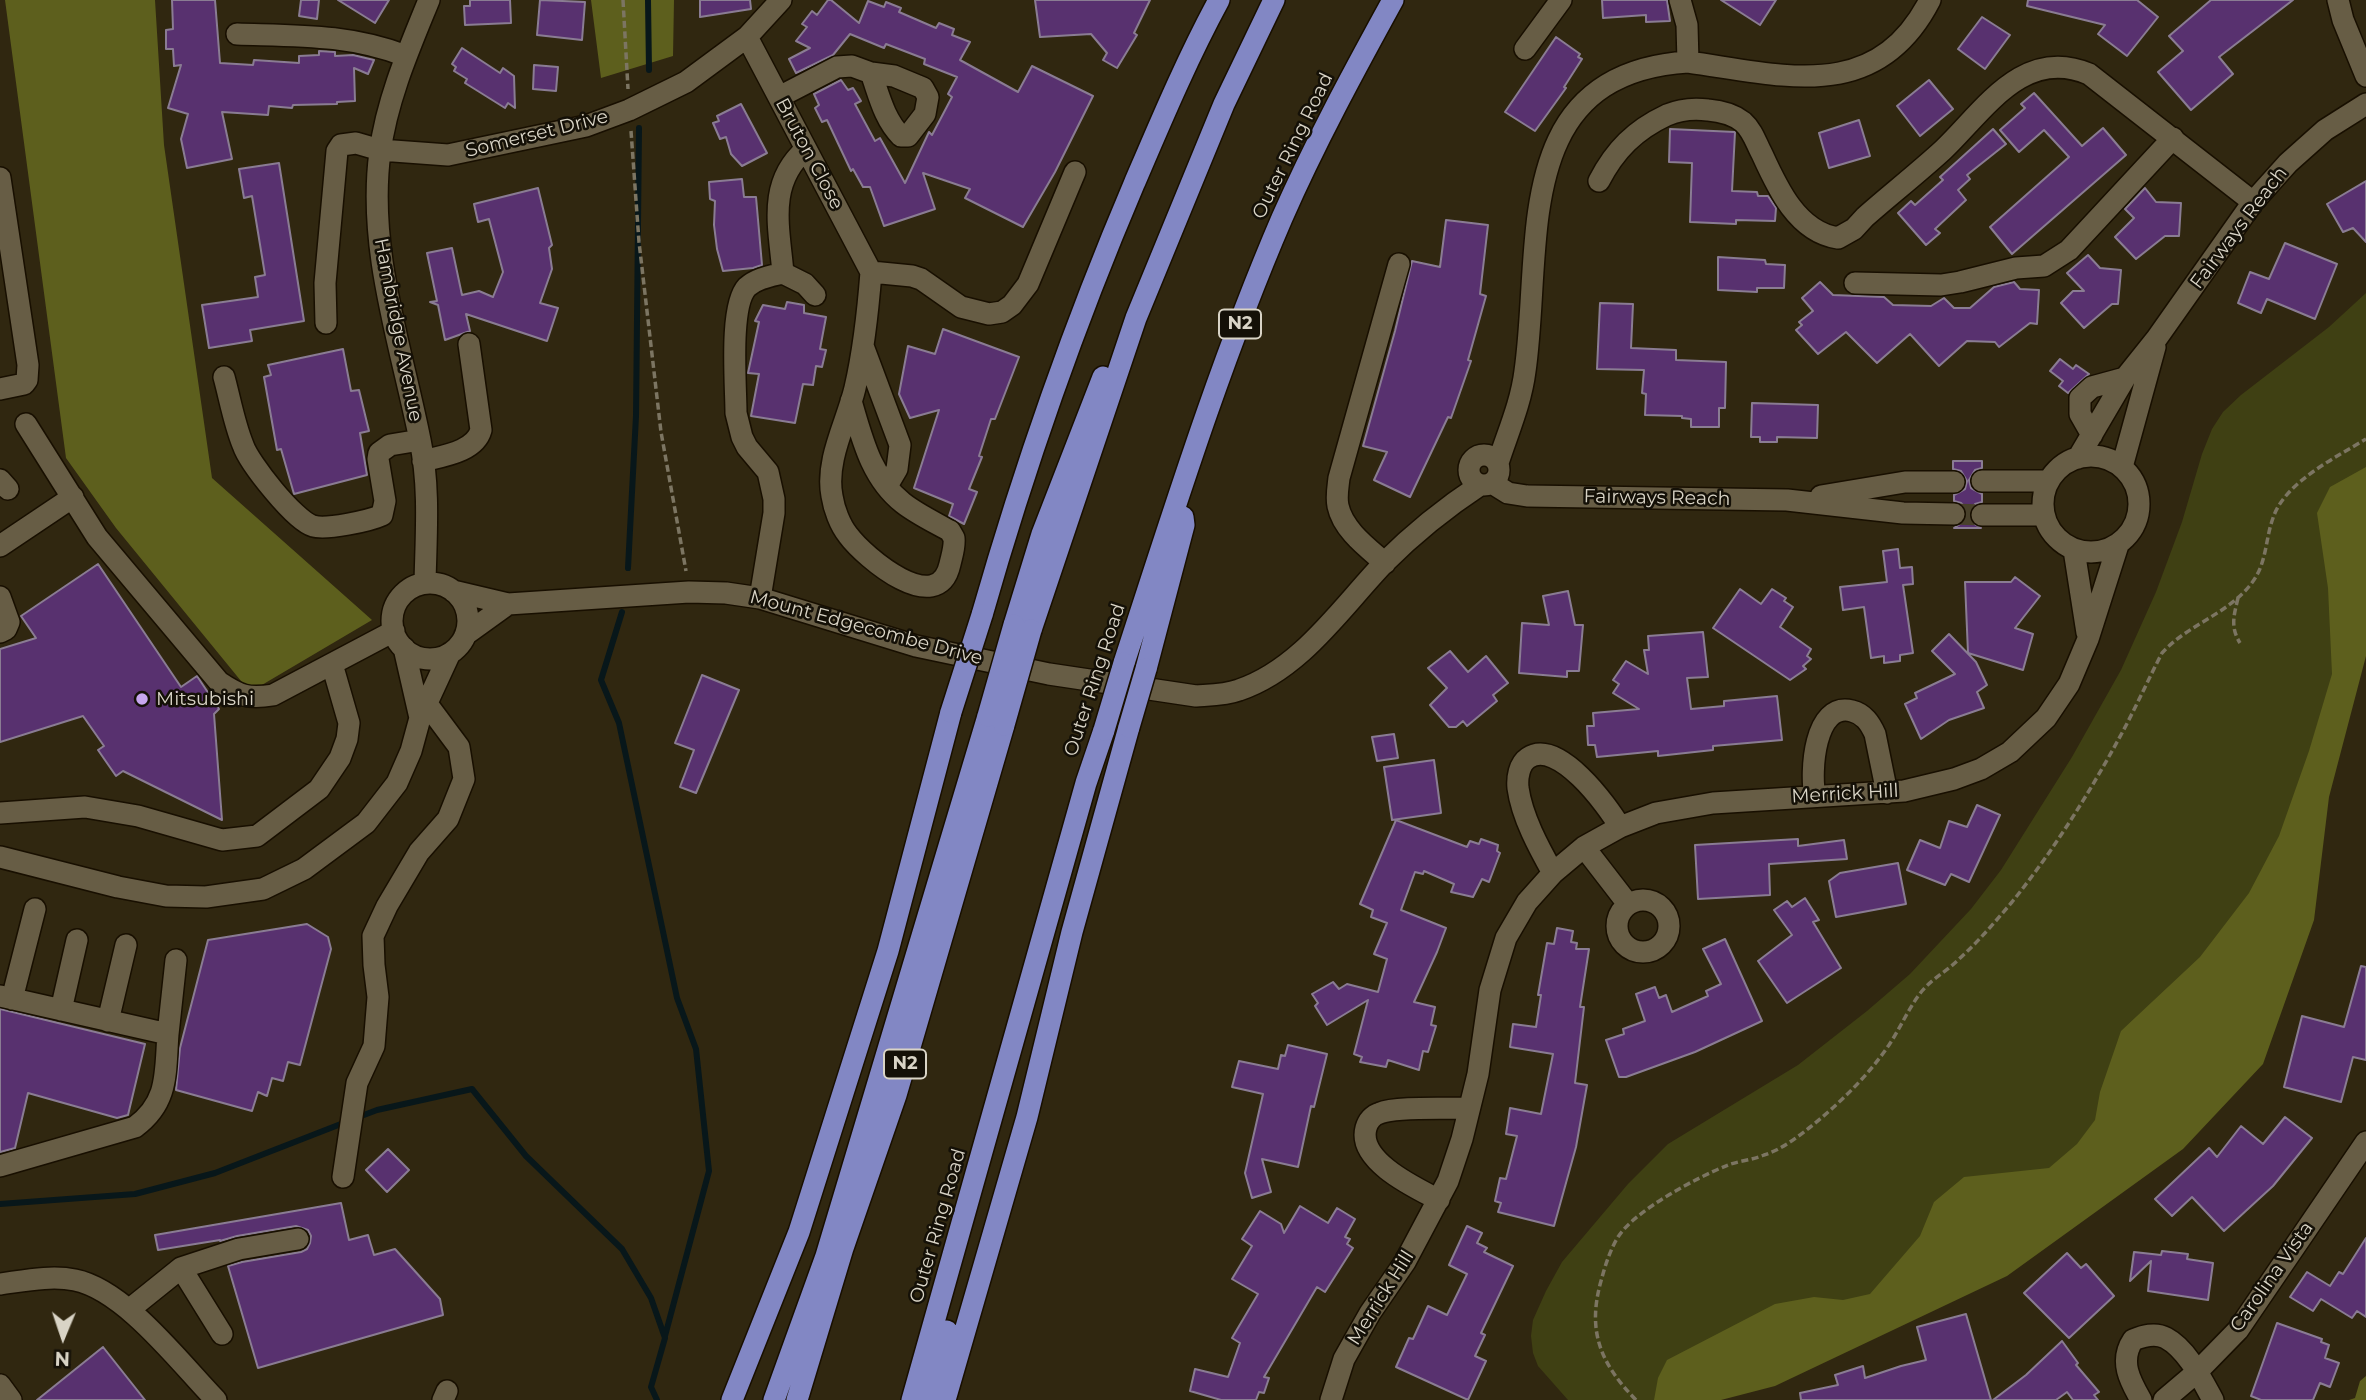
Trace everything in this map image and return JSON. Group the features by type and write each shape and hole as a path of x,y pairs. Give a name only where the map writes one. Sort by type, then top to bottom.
{"highway":[{"path":"733,1400 807,1206 888,951 951,712 1017,495 1091,285 1192,49 1219,0"},
{"name":"N2","path":"797,1400 843,1248 896,1095 1023,627 1136,318 1224,104 1274,0"},
{"name":"Outer Ring Road","path":"912,1400 1086,783 1221,371 1282,218 1323,131 1393,0"},
{"path":"945,1400 1027,1117 1072,932 1184,525 1183,483"},
{"path":"774,1400 826,1256 996,720"},
{"path":"928,1400 1086,783"}],"street":[{"name":"Hambridge Avenue","path":"425,583 427,499 422,451 381,258 376,207 380,150 389,108 429,0"},
{"name":"Somerset Drive","path":"326,323 326,283 338,149 341,145 356,143 380,150 448,155 586,126 629,110 686,82 747,37 781,0"},
{"path":"1525,49 1561,0"},
{"path":"1680,0 1687,26 1688,62"},
{"path":"1487,472 1520,402 1526,370 1540,191 1548,163 1561,134 1579,110 1598,90 1629,73 1661,65 1688,62 1811,78 1835,76 1862,67 1884,55 1906,37 1930,0"},
{"path":"2338,0 2343,20 2366,76"},
{"path":"237,34 353,40 382,47 406,57"},
{"name":"Bruton Close","path":"747,37 871,272"},
{"path":"779,97 837,68 852,66 871,73"},
{"path":"1600,181 1608,164 1627,140 1647,125 1671,113 1689,108 1717,111 1732,115 1743,122 1751,132 1786,201 1805,222 1817,232 1838,238 1854,229 1873,209 1943,149 2008,85 2042,69 2071,69 2090,74 2253,202"},
{"name":"Fairways Reach","path":"2048,481 2066,463 2078,458 2125,378 2157,338 2253,202 2288,163 2325,130 2366,104"},
{"path":"1855,282 1941,285 2016,268 2044,267 2069,250 2173,138"},
{"path":"783,273 778,215 781,183 792,161 806,149"},
{"path":"851,401 873,467 887,486 902,502 950,531 954,538 948,572 940,583 919,586 901,579 866,555 846,534 831,494 832,468 851,401 867,326 871,272 912,276 921,279 961,307 989,314 1002,312 1012,306 1028,284 1075,172"},
{"path":"0,178 28,375 20,386 0,389"},
{"path":"1385,563 1344,521 1338,507 1338,495 1339,478 1399,264"},
{"path":"760,598 774,499 768,472 747,447 738,426 736,325 741,298 747,288 759,279 783,273 805,284 815,295"},
{"name":"Fairways Reach","path":"2122,467 2157,338"},
{"path":"224,377 243,446 255,467 299,518 310,525 323,527 382,515 385,501 378,459 379,453 390,445 452,454 471,445 480,436 469,344"},
{"path":"863,346 900,445 897,469 887,486"},
{"path":"26,424 97,537 219,682 235,693 252,698 273,695 332,664 399,640"},
{"path":"1982,481 2048,481 2042,498 2043,515 2054,537 2074,550 2089,553 2104,551 2118,545 2133,528 2140,507 2135,485 2122,467 2108,459 2093,456 2078,458"},
{"name":"Fairways Reach","path":"1487,472 1527,496 1787,500 1903,513 1954,514"},
{"name":"Mount Edgecombe Drive","path":"453,591 508,604 689,592 726,593 760,598 916,646 1049,674 1196,696 1216,695 1239,690 1287,664 1385,563 1487,472"},
{"name":"Fairways Reach","path":"1787,500 1905,482 1954,482"},
{"path":"0,547 73,497"},
{"path":"1982,515 2043,515"},
{"name":"Merrick Hill","path":"1331,1400 1343,1359 1405,1262 1448,1181 1462,1139 1478,1074 1490,990 1506,938 1527,902 1553,873 1584,847 1620,827 1656,813 1713,803 1887,793 1954,779 1981,769 2010,752 2046,718 2069,684 2088,639 2118,545"},
{"path":"2074,550 2088,639"},
{"path":"343,1177 357,1083 374,1046 378,997 373,936 387,906 419,852 448,819 464,779 459,747 424,711 399,640 393,615 398,600 410,589 425,583 442,585 453,591 467,609 468,626 459,646 440,658 417,656 399,640"},
{"path":"0,597 9,622 0,632"},
{"path":"465,635 508,604"},
{"path":"0,857 118,887 166,896 206,897 263,890 304,869 366,823 397,783 424,711 450,653"},
{"path":"0,813 85,807 138,816 222,840 257,835 319,789 340,758 349,723 332,664"},
{"path":"1815,796 1812,781 1819,738 1828,718 1843,710 1858,714 1871,726 1887,793"},
{"path":"1553,873 1538,845 1521,801 1519,776 1528,758 1545,754 1556,758 1599,796 1620,827"},
{"path":"1584,847 1628,904"},
{"path":"34,909 6,997 168,1034"},
{"path":"61,1010 77,940"},
{"path":"108,1021 126,945"},
{"path":"0,1166 135,1127 150,1116 157,1107 162,1090 176,960"},
{"path":"1439,1200 1413,1187 1374,1157 1367,1149 1364,1139 1366,1129 1369,1121 1379,1113 1395,1109 1468,1108"},
{"name":"Carolina Vista","path":"2164,1400 2197,1373 2238,1330 2366,1142"},
{"path":"130,1309 181,1268 240,1249 298,1239"},
{"path":"181,1268 222,1334"},
{"path":"0,1284 57,1278 74,1279 112,1296 130,1309 216,1400"},
{"path":"2141,1400 2127,1374 2126,1357 2133,1340 2150,1335 2164,1336 2179,1348 2213,1400"},
{"path":"0,1385 11,1400"}],"path":[{"path":"623,0 639,242 661,432 689,592"},
{"path":"1636,1400 1609,1367 1600,1351 1595,1328 1595,1306 1599,1288 1610,1254 1621,1232 1631,1221 1660,1201 1697,1181 1727,1166 1783,1146 1808,1129 1865,1077 1889,1044 1914,1001 1986,932 2056,844 2121,735 2162,653 2180,636 2239,596 2250,585 2261,566 2273,516 2281,500 2298,483 2366,439"},
{"path":"2239,596 2233,622 2234,632 2240,643"}],"shaded area":[{"path":"5,0 155,0 164,145 212,478 372,620 250,692 116,528 66,458"},
{"path":"591,0 674,0 673,56 601,78"},
{"path":"2366,293 2366,587 2319,769 2125,1163 1669,1400 1568,1400 1538,1366 1531,1336 1533,1320 1562,1262 1628,1184 1668,1144 1798,1065 1910,974 1971,909 2001,870 2072,757 2121,670 2156,592 2212,429 2223,412 2241,395 2329,327"},
{"path":"2366,467 2366,656 2329,797 2314,920 2263,1064 2183,1149 2007,1276 1775,1386 1721,1400 1654,1400 1658,1378 1667,1360 1775,1304 1814,1297 1843,1300 1870,1294 1920,1236 1934,1202 1964,1177 2049,1168 2077,1144 2095,1120 2100,1092 2121,1031 2200,957 2249,893 2279,836 2332,674 2328,588 2317,513 2330,487"},
{"path":"2366,1376 2366,1400 2349,1400 2355,1398 2360,1381"}],"building":[{"path":"172,0 215,0 220,63 253,65 254,60 299,63 299,56 319,55 319,51 335,52 335,56 353,55 374,60 368,74 354,68 355,101 293,105 292,108 269,106 268,115 222,112 232,159 187,168 181,139 188,114 168,108 181,65 174,66 173,49 166,49 166,30 173,29"},
{"path":"301,0 319,0 317,19 299,16"},
{"path":"338,0 389,0 375,23"},
{"path":"470,0 510,0 511,23 465,25 464,6 470,6"},
{"path":"540,0 585,2 582,40 537,35"},
{"path":"700,0 750,0 751,9 700,17"},
{"path":"828,0 859,23 868,1 884,7 886,2 901,8 899,12 936,28 939,23 954,29 952,35 970,42 960,60 1018,92 1032,66 1093,96 1055,172 1023,227 965,198 970,189 923,173 935,209 884,226 870,187 863,187 853,169 851,171 827,120 822,122 815,108 819,105 814,94 841,80 848,90 853,88 861,101 855,104 875,141 880,138 905,183 929,132 932,135 952,97 948,94 957,77 924,64 925,59 886,44 884,48 850,34 833,55 796,73 789,59 810,48 796,41 807,27 802,24 812,11 817,15"},
{"path":"1035,0 1150,0 1134,33 1137,35 1117,68 1103,60 1107,53 1091,34 1040,37"},
{"path":"1602,0 1667,0 1670,21 1646,22 1646,15 1603,18"},
{"path":"1721,0 1776,0 1760,25"},
{"path":"2028,0 2137,0 2158,17 2127,56 2098,34 2105,25 2027,6"},
{"path":"2211,0 2293,0 2219,57 2233,74 2191,110 2158,72 2183,51 2169,36"},
{"path":"1982,17 2010,35 1985,69 1958,49"},
{"path":"1556,37 1580,54 1578,57 1582,59 1564,87 1566,88 1535,131 1505,112"},
{"path":"462,48 500,73 503,68 514,76 515,108 508,103 505,108 465,83 467,79 454,71 456,67 452,64"},
{"path":"534,65 558,67 556,91 533,89"},
{"path":"1929,80 1953,109 1920,136 1897,106"},
{"path":"2034,93 2082,146 2103,128 2126,155 2012,254 1990,227 2069,157 2044,130 2019,152 2000,130 2025,108 2021,104"},
{"path":"741,104 767,153 742,166 731,154 726,137 720,139 713,123 719,121 717,116"},
{"path":"1859,120 1870,156 1829,168 1819,133"},
{"path":"1670,129 1735,132 1732,191 1757,192 1758,196 1768,196 1776,208 1775,221 1736,220 1736,224 1690,222 1692,163 1669,162"},
{"path":"1993,129 2006,144 1967,175 1970,179 1958,190 1966,200 1935,229 1940,233 1926,245 1898,213 1911,201 1915,205 1943,180 1940,177"},
{"path":"279,163 304,321 250,330 252,341 209,348 202,305 258,297 255,277 265,275 252,196 244,198 239,169"},
{"path":"742,179 744,197 756,197 762,265 723,271 714,225 715,201 710,199 709,182"},
{"path":"2366,181 2366,242 2353,228 2343,232 2327,204"},
{"path":"538,188 552,245 549,248 552,269 540,303 558,308 547,341 466,314 470,331 445,340 438,305 430,302 437,301 427,253 452,248 462,295 479,291 493,297 503,272 489,219 478,222 474,204"},
{"path":"2145,188 2156,202 2181,203 2179,236 2165,236 2136,259 2115,237 2134,218 2125,209"},
{"path":"1446,220 1488,225 1480,294 1486,296 1468,360 1471,361 1451,418 1448,417 1410,497 1374,480 1387,452 1363,446 1412,261 1440,267"},
{"path":"2285,243 2337,264 2315,319 2267,299 2261,313 2238,303 2250,272 2269,279"},
{"path":"2088,255 2100,268 2121,270 2118,304 2112,304 2084,328 2061,303 2073,291 2084,291 2067,273"},
{"path":"1718,257 1765,260 1766,264 1785,265 1784,288 1757,288 1757,292 1718,290"},
{"path":"1820,282 1833,295 1884,297 1893,305 1931,306 1944,298 1954,308 1970,308 1994,287 2014,282 2020,289 2039,290 2037,324 2030,323 1999,347 1995,342 1967,341 1939,366 1910,334 1877,363 1846,332 1818,354 1796,330 1802,325 1799,322 1813,311 1802,298"},
{"path":"787,302 804,305 804,313 826,317 820,349 826,350 822,367 816,366 813,385 803,384 795,423 751,416 759,374 748,373 759,322 755,321 763,305 785,309"},
{"path":"1600,303 1633,304 1631,348 1676,350 1676,360 1726,362 1725,408 1719,408 1719,427 1691,427 1691,419 1682,416 1645,415 1646,394 1642,393 1644,370 1597,369"},
{"path":"943,329 1019,357 995,419 991,419 979,456 982,457 969,489 977,492 964,524 949,516 953,504 914,488 939,410 910,418 899,394 908,346 935,354"},
{"path":"343,349 351,391 359,390 369,431 360,433 367,475 294,494 281,449 277,450 264,377 271,375 268,365"},
{"path":"2060,359 2073,369 2076,365 2089,374 2068,393 2059,386 2063,381 2050,371"},
{"path":"1752,403 1818,405 1817,438 1777,437 1777,442 1760,442 1760,437 1751,437"},
{"path":"1953,461 1982,461 1982,468 1975,470 1969,480 1971,488 1982,494 1982,502 1975,504 1969,514 1971,522 1981,528 1954,528 1966,520 1966,508 1954,501 1954,495 1965,489 1967,481 1961,471 1953,469"},
{"path":"1898,549 1900,568 1912,567 1913,584 1903,585 1913,653 1900,655 1900,661 1884,663 1884,656 1871,658 1864,607 1843,610 1840,587 1887,582 1883,551"},
{"name":"Mitsubishi","path":"98,564 181,687 197,676 219,709 214,714 222,820 123,771 116,776 98,750 104,746 83,716 0,742 0,649 36,638 21,616"},
{"path":"2015,577 2040,596 2015,628 2033,634 2023,670 1968,653 1965,582 2011,582"},
{"path":"1740,589 1761,604 1772,589 1786,598 1784,601 1793,607 1780,627 1811,649 1807,656 1811,659 1803,666 1806,669 1790,680 1713,628"},
{"path":"1568,591 1575,625 1583,625 1579,671 1567,671 1567,677 1519,673 1522,623 1549,625 1543,596"},
{"path":"1703,632 1708,677 1687,678 1691,709 1724,706 1724,701 1777,696 1782,740 1713,746 1713,750 1658,756 1658,751 1597,757 1595,745 1588,745 1587,726 1594,726 1593,713 1639,709 1613,693 1619,684 1613,680 1626,661 1648,674 1644,650 1649,650 1648,636"},
{"path":"1949,634 1976,662 1987,685 1977,692 1984,708 1949,720 1921,739 1905,704 1917,698 1915,693 1955,674 1932,651"},
{"path":"1450,651 1468,672 1486,656 1508,683 1493,695 1497,701 1467,726 1463,721 1456,727 1449,727 1430,705 1447,688 1428,668"},
{"path":"702,675 739,690 696,793 680,787 694,750 675,743"},
{"path":"1394,734 1398,758 1377,761 1372,737"},
{"path":"1434,760 1441,813 1392,820 1384,767"},
{"path":"1977,805 2000,815 1969,882 1951,874 1945,885 1907,870 1920,840 1940,848 1949,821 1967,827"},
{"path":"1396,820 1467,847 1470,841 1479,844 1481,839 1498,845 1497,851 1500,853 1489,882 1482,879 1473,897 1451,892 1454,884 1424,871 1423,874 1415,872 1401,910 1446,928 1414,1002 1435,1007 1431,1025 1436,1026 1428,1052 1423,1051 1419,1070 1388,1060 1386,1067 1360,1062 1362,1057 1354,1054 1368,1000 1327,1025 1315,1006 1318,1003 1312,994 1333,982 1339,989 1347,984 1378,992 1387,959 1374,954 1387,923 1371,917 1373,910 1360,904"},
{"path":"1798,839 1798,846 1844,840 1847,859 1769,864 1770,895 1698,899 1695,845"},
{"path":"1898,863 1906,904 1836,917 1829,881 1840,873"},
{"path":"1805,898 1819,920 1813,922 1841,968 1787,1003 1758,961 1792,935 1774,910 1787,901 1792,907"},
{"path":"307,924 328,937 331,949 300,1065 288,1062 283,1081 272,1078 267,1096 258,1092 252,1111 176,1090 180,1048 208,940"},
{"path":"1557,928 1573,931 1571,942 1577,943 1576,949 1589,949 1580,1007 1584,1007 1575,1083 1587,1085 1576,1147 1554,1226 1498,1212 1501,1203 1495,1201 1500,1178 1506,1179 1517,1136 1506,1134 1510,1108 1541,1114 1553,1054 1510,1047 1513,1024 1536,1027 1541,995 1538,995 1547,943 1554,944"},
{"path":"1725,939 1762,1021 1695,1052 1626,1077 1619,1077 1606,1040 1624,1034 1623,1029 1645,1021 1636,994 1655,987 1659,998 1666,995 1672,1012 1708,996 1706,991 1721,984 1703,949"},
{"path":"2361,966 2366,967 2366,1060 2353,1057 2341,1102 2284,1087 2302,1016 2344,1027"},
{"path":"0,1009 145,1044 128,1115 117,1118 28,1093 15,1148 0,1152"},
{"path":"1288,1045 1327,1054 1314,1107 1311,1106 1298,1167 1262,1159 1271,1192 1252,1198 1245,1173 1263,1094 1232,1087 1239,1061 1278,1069 1281,1055 1285,1056"},
{"path":"2285,1117 2312,1138 2273,1186 2224,1231 2192,1197 2172,1216 2155,1199 2209,1148 2217,1157 2241,1126 2263,1144"},
{"path":"388,1149 409,1170 387,1192 366,1170"},
{"path":"341,1203 349,1240 368,1235 374,1255 395,1249 440,1299 443,1315 258,1368 228,1266 301,1252 307,1249 310,1243 308,1230 296,1226 158,1250 155,1235"},
{"path":"1300,1206 1328,1223 1337,1208 1355,1219 1345,1237 1350,1239 1347,1244 1353,1248 1325,1292 1317,1287 1264,1377 1269,1378 1264,1393 1259,1392 1256,1400 1221,1400 1190,1391 1195,1369 1228,1377 1240,1343 1232,1338 1258,1294 1232,1279 1252,1246 1242,1239 1260,1211 1281,1224 1284,1233"},
{"path":"1467,1226 1482,1233 1477,1243 1487,1248 1484,1252 1513,1266 1481,1333 1485,1335 1475,1356 1486,1361 1468,1400 1396,1367 1428,1306 1447,1315 1467,1274 1449,1265"},
{"path":"2366,1238 2366,1317 2357,1311 2352,1318 2321,1299 2313,1311 2290,1297 2307,1272 2330,1286 2339,1272 2343,1274"},
{"path":"2162,1251 2188,1254 2187,1259 2213,1263 2208,1300 2148,1291 2151,1261 2130,1281 2134,1252 2161,1255"},
{"path":"2067,1253 2081,1268 2086,1264 2114,1296 2069,1338 2024,1293"},
{"path":"1966,1314 1991,1400 1801,1400 1800,1393 1838,1385 1835,1375 1863,1366 1865,1378 1926,1360 1917,1327"},
{"path":"2277,1323 2322,1339 2321,1342 2329,1345 2325,1358 2339,1363 2330,1387 2320,1383 2313,1400 2261,1400 2251,1396"},
{"path":"2062,1341 2078,1363 2076,1365 2099,1392 2094,1395 2098,1400 2073,1400 2067,1392 2056,1400 1993,1400 2026,1375"},
{"path":"103,1347 145,1400 37,1400"}],"waterway":[{"path":"648,0 649,70"},
{"path":"628,568 636,416 639,128"},
{"path":"622,612 601,680 619,723 677,998 696,1049 709,1171 665,1336"},
{"path":"356,1118 377,1110 472,1089 526,1156 622,1249 651,1298 665,1338 651,1387 657,1400"},
{"path":"0,1204 135,1194 215,1173 346,1122"}],"tunnel":[{"path":"1954,514 1982,515"}],"place":[{"name":"Mitsubishi","path":"142,699"}]}
